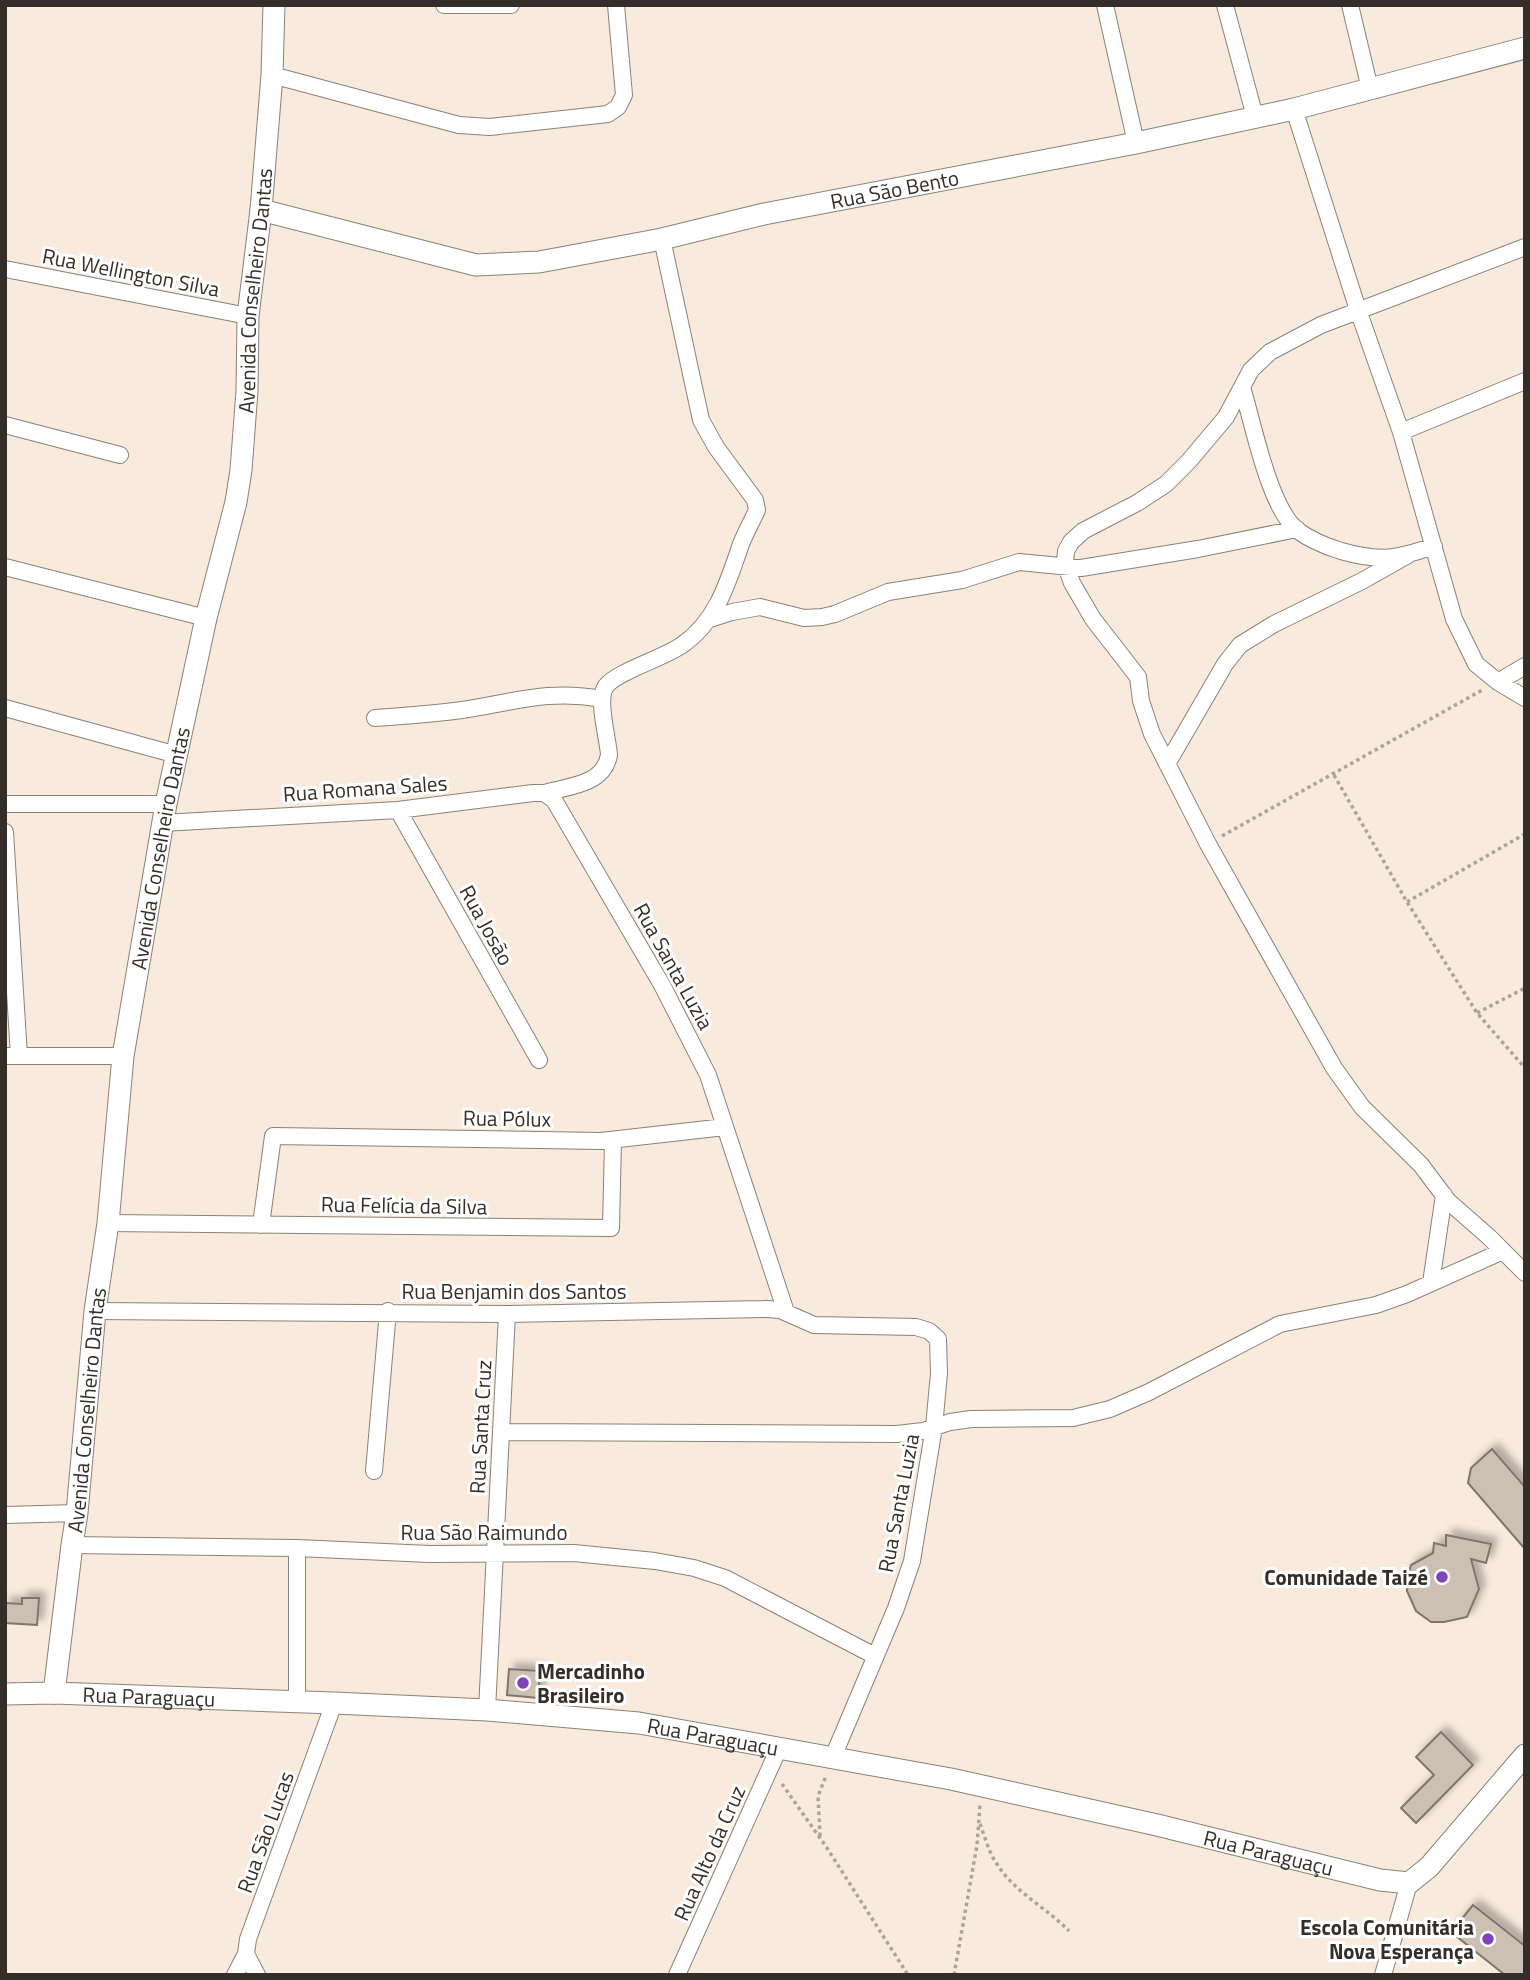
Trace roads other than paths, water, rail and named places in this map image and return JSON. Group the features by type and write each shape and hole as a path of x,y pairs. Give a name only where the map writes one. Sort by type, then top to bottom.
{"street":[{"name":"Avenida Conselheiro Dantas","path":"54,1693 78,1513 95,1311 108,1223 123,1056 164,813 239,481 247,391 248,316 261,210 272,75 274,5"},
{"path":"444,5 511,5"},
{"path":"272,75 445,122 475,126 608,114 618,107 624,95 616,5"},
{"path":"1105,5 1136,143"},
{"path":"1226,5 1255,117"},
{"path":"1350,5 1370,89"},
{"name":"Rua São Bento","path":"261,210 476,265 538,262 662,239 764,214 1136,143 1294,109 1525,48"},
{"path":"1294,109 1358,310 1401,432 1454,619 1476,664 1498,682 1525,698"},
{"path":"375,718 462,710 546,695 582,695 602,699 606,686 612,680 659,659 684,644 707,620 729,581 757,505 716,447 701,420 662,239"},
{"path":"1525,247 1358,310 1282,344 1258,361 1226,416 1166,484 1137,503 1083,531 1066,551 1066,568 1093,619 1138,677 1141,701 1152,734 1208,844 1334,1068 1362,1107 1421,1165 1444,1195 1525,1273"},
{"name":"Rua Wellington Silva","path":"5,269 248,316"},
{"path":"1401,432 1525,381"},
{"path":"1242,387 1278,501 1297,529 1329,547 1382,559 1408,555 1434,546"},
{"path":"5,425 121,454"},
{"path":"707,620 760,607 804,618 822,617 888,592 962,580 1019,562 1066,568 1096,565 1198,549 1297,529"},
{"path":"1167,764 1224,664 1240,645 1274,624 1408,555"},
{"path":"5,567 206,618"},
{"path":"1498,682 1525,666"},
{"name":"Rua Romana Sales","path":"5,804 164,813 398,810 544,793 590,781 602,773 610,755 602,699"},
{"path":"5,708 177,755"},
{"name":"Rua Santa Luzia","path":"544,793 554,800 562,811 691,1038 708,1075 786,1312"},
{"name":"Rua Josão","path":"398,810 539,1060"},
{"path":"5,832 12,1056 123,1056"},
{"name":"Rua Pólux","path":"261,1225 273,1136 601,1141 725,1127"},
{"name":"Rua Felícia da Silva","path":"108,1223 611,1228 613,1139"},
{"path":"1431,1283 1444,1195"},
{"path":"501,1432 898,1434 971,1419 1073,1418 1110,1409 1149,1392 1280,1324 1376,1304 1503,1251"},
{"name":"Rua Benjamin dos Santos","path":"95,1311 388,1311 507,1314 767,1309 786,1312 814,1325 916,1327 929,1331"},
{"path":"374,1471 388,1311"},
{"name":"Rua Santa Cruz","path":"487,1710 507,1314"},
{"name":"Rua Santa Luzia","path":"833,1757 896,1608 912,1562 934,1427 939,1348 938,1339 929,1331"},
{"path":"5,1515 78,1513"},
{"name":"Rua São Raimundo","path":"72,1545 297,1548 429,1555 573,1553 655,1561 694,1568 725,1578 875,1656"},
{"path":"297,1548 297,1702"},
{"name":"Rua Paraguaçu","path":"5,1694 54,1693 334,1703 487,1710 639,1723 709,1734 775,1758 833,1757 982,1786 1157,1825 1380,1880 1409,1883"},
{"name":"Rua São Lucas","path":"235,1975 246,1954 248,1939 334,1703"},
{"path":"1383,1975 1409,1883 1429,1867 1525,1755"},
{"name":"Rua Alto da Cruz","path":"677,1975 775,1758"},
{"path":"246,1954 257,1975"}],"place":[{"name":"Comunidade Taizé","path":"1442,1577"},
{"name":"Mercadinho Brasileiro","path":"523,1683"},
{"name":"Escola Comunitária Nova Esperança","path":"1488,1939"}]}
